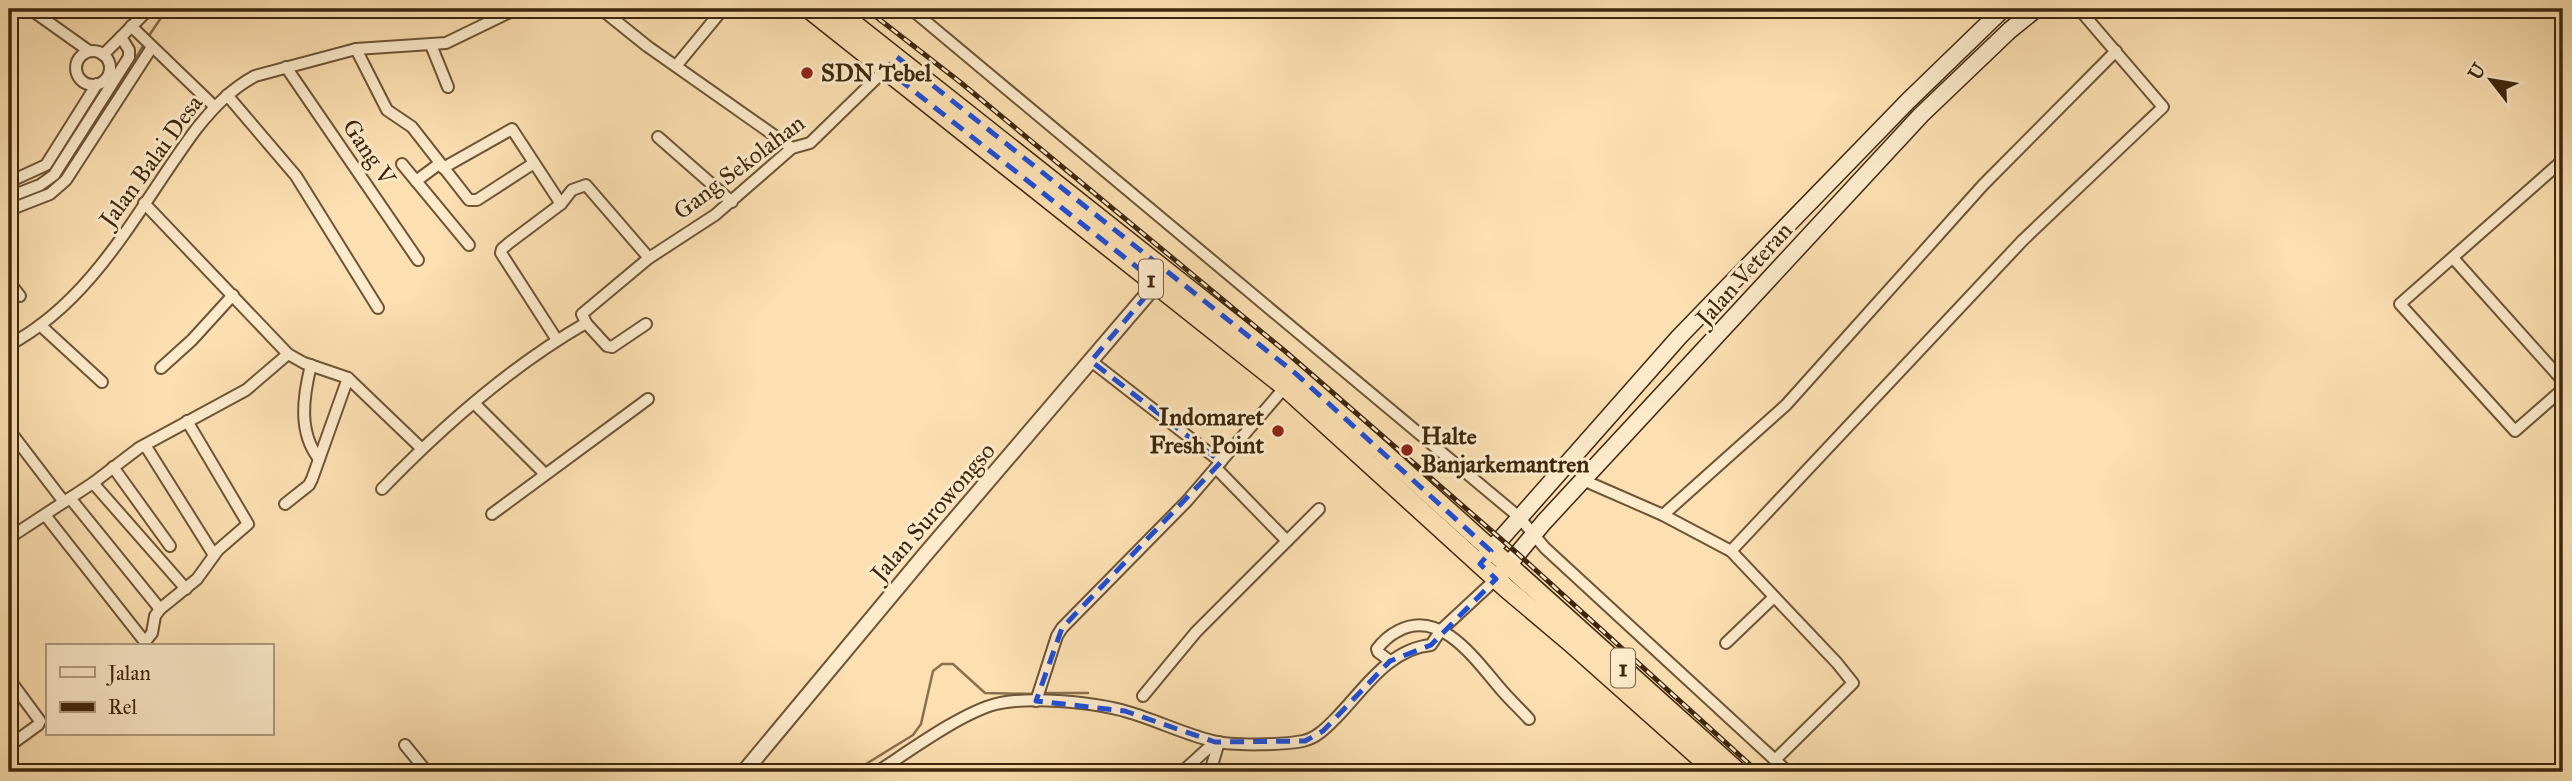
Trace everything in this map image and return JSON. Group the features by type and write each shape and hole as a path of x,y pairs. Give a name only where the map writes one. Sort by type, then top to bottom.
{"highway":[{"name":"1","path":"809,9 891,63 1295,373 1570,642 1716,772"},
{"name":"1","path":"835,9 891,63 1285,387 1485,557"},
{"name":"1","path":"1502,573 1738,772"}],"main road":[{"name":"Jalan Veteran","path":"1485,557 1679,337 1845,165 2003,9"},
{"name":"Jalan Veteran","path":"1502,573 1534,533 1921,115 2010,30 2036,9"},
{"path":"1679,337 1698,358"}],"street":[{"path":"9,182 46,165 97,84 109,72 108,62 103,55 89,51 30,9"},
{"path":"103,55 149,9"},
{"path":"487,9 494,20"},
{"name":"Jalan Balai Desa","path":"9,345 58,312 92,278 175,158 227,95 256,76 356,49 446,43 516,9"},
{"path":"601,9 792,148"},
{"path":"676,66 723,9"},
{"path":"1731,551 2023,240 2163,107 2079,9"},
{"path":"919,11 1519,517 1545,548 1788,772"},
{"path":"131,26 215,107"},
{"path":"9,197 40,185 54,175 129,57 129,50 121,37"},
{"path":"9,210 50,194 66,180 147,43"},
{"path":"431,45 448,87"},
{"path":"356,49 387,110 412,127 467,198 474,202 534,163"},
{"path":"89,51 78,60 77,74 87,84 97,84"},
{"path":"1662,515 1786,405 1983,185 2116,51"},
{"name":"Gang Sekolahan","path":"586,323 582,314 649,258 732,202 792,148 810,143 891,63"},
{"name":"Gang V","path":"286,67 418,260"},
{"path":"227,95 296,176 378,309"},
{"path":"416,181 512,129 561,204"},
{"path":"658,137 732,202"},
{"path":"2562,162 2456,262 2400,304 2515,431 2563,389"},
{"path":"402,164 469,245"},
{"path":"557,340 501,253 502,249 561,204 575,188 584,185 649,258"},
{"path":"144,203 288,354 348,377 421,448"},
{"path":"2456,262 2563,381"},
{"path":"9,282 20,296"},
{"name":"Jalan Surowongso","path":"744,772 1157,283"},
{"path":"161,368 192,340 233,295"},
{"path":"382,489 421,448 474,403 557,340 586,323 609,347 646,324"},
{"path":"40,325 102,382"},
{"path":"9,538 145,445 246,390 288,354"},
{"path":"1091,361 1219,465 1287,541"},
{"path":"311,365 305,388 304,421 308,443 319,459"},
{"path":"285,504 309,485 348,377"},
{"path":"1038,696 1062,628 1187,501 1285,387"},
{"path":"492,514 648,399"},
{"path":"474,403 545,474"},
{"path":"45,515 144,642 152,633 155,616 160,609 197,579 214,555 247,527 247,521 187,421"},
{"path":"9,430 160,609"},
{"path":"145,445 214,555"},
{"path":"113,467 170,546"},
{"path":"1583,480 1662,515 1731,551 1853,683 1775,760"},
{"path":"93,483 186,589"},
{"path":"1143,696 1196,632 1319,509"},
{"path":"877,772 977,711 1038,696 1125,711 1217,742 1305,741 1323,731 1385,658 1431,645 1435,631 1502,573"},
{"path":"1726,643 1774,597"},
{"path":"1385,658 1381,644 1401,629 1415,624 1435,631 1473,656 1529,719"},
{"path":"9,679 38,717 38,725 9,746"},
{"path":"1187,771 1217,742"},
{"path":"1210,772 1217,742"},
{"path":"405,745 427,772"}],"highlighted area":[{"path":"897,57 1295,373 1491,551 1480,564 1496,579 1431,645 1390,661 1323,731 1305,741 1215,742 1125,711 1036,701 1062,628 1221,462 1091,361 1157,283 886,69"}],"waterway":[{"path":"148,37 167,9"},
{"path":"42,192 71,162 145,43"},
{"path":"9,203 36,194"},
{"path":"853,772 913,735 921,724 933,671 942,664 953,664 985,693 1036,694"},
{"path":"1043,693 1088,693"}],"railway":[{"path":"866,9 960,82 1286,352 1517,553 1758,772"}],"place":[{"name":"SDN Tebel","path":"807,73"},
{"name":"Indomaret Fresh Point","path":"1278,431"},
{"name":"Halte Banjarkemantren","path":"1407,450"}]}
